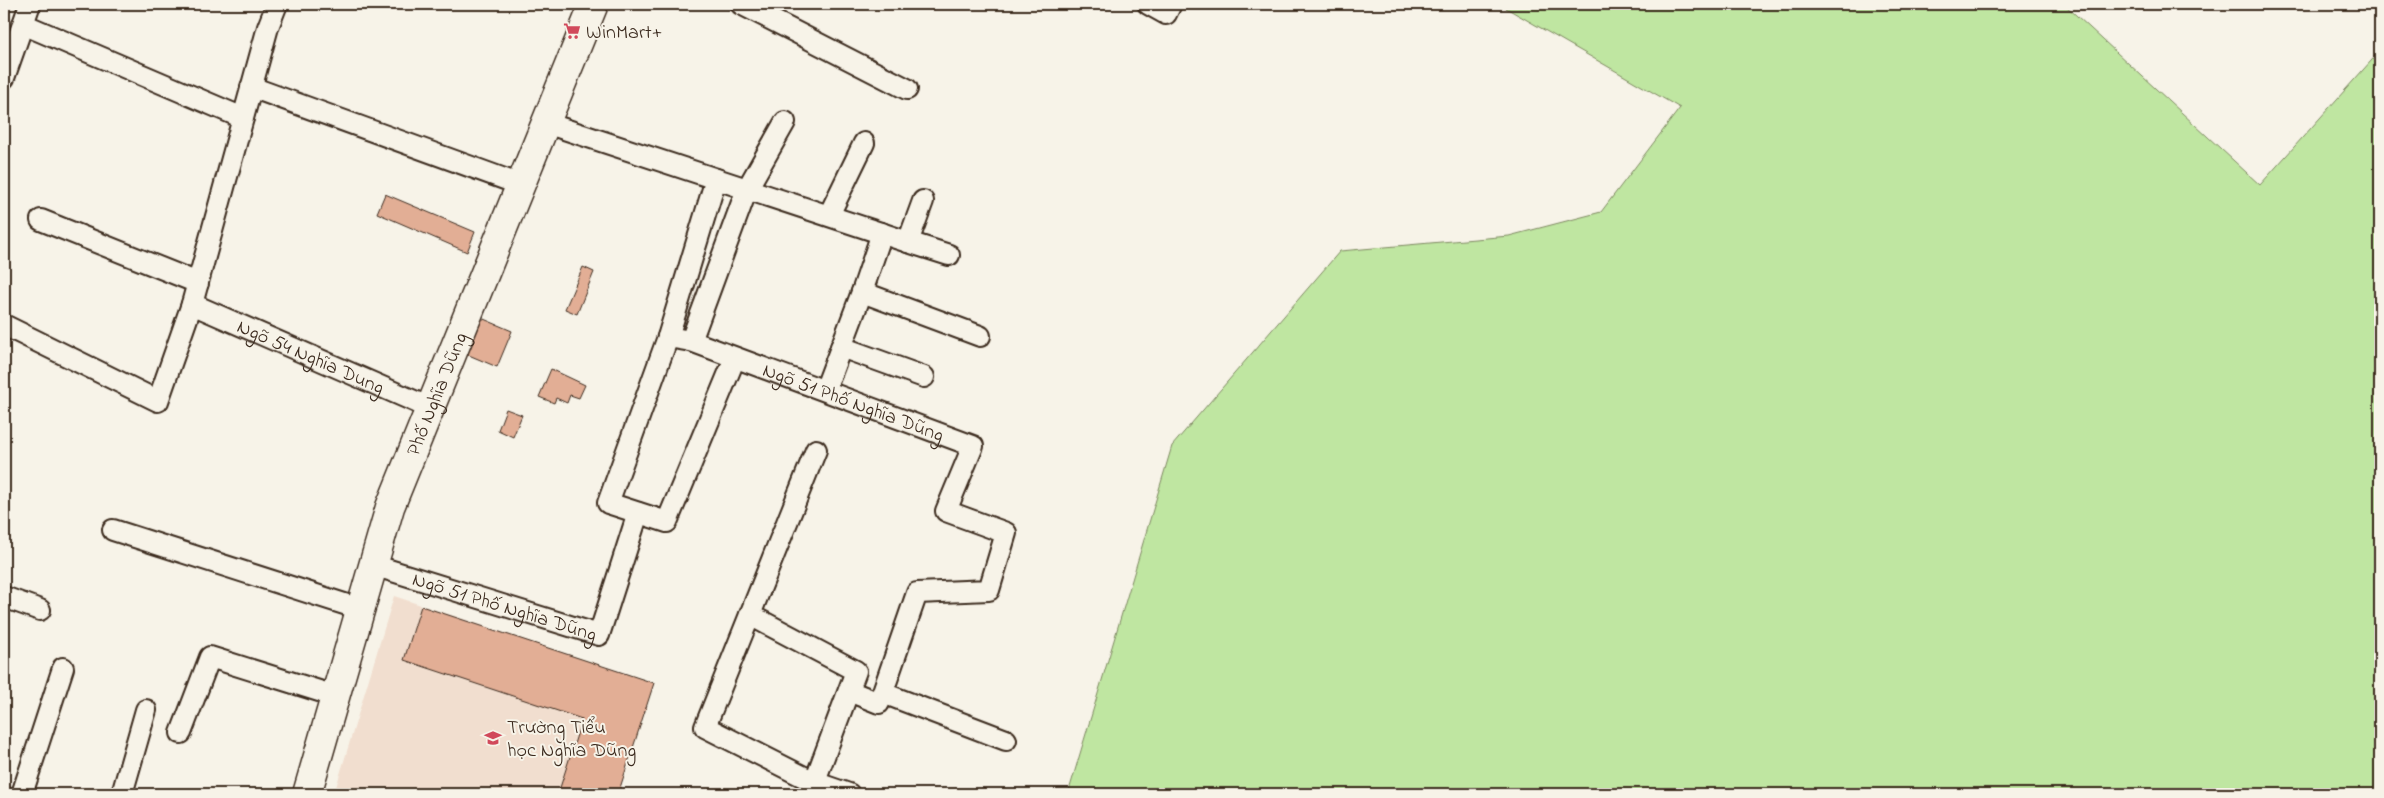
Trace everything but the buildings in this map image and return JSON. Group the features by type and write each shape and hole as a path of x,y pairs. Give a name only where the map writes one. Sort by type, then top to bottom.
{"street":[{"name":"Phố Nghĩa Dũng","path":"307,794 390,507 594,4"}],"lane":[{"path":"4,78 30,4"},
{"path":"4,325 158,401 192,304 268,27 278,4"},
{"path":"741,4 907,89"},
{"path":"1148,4 1166,14 1171,4"},
{"path":"23,24 243,118"},
{"path":"252,87 520,185"},
{"path":"691,341 747,189 785,122"},
{"path":"546,123 948,255"},
{"path":"828,215 864,143"},
{"path":"716,179 668,337 608,503 667,522 735,358"},
{"path":"908,242 923,201"},
{"path":"41,220 198,283"},
{"path":"824,390 862,292 882,233"},
{"path":"862,292 980,336"},
{"name":"Ngõ 54 Nghĩa Dung","path":"192,304 430,408"},
{"name":"Ngõ 51 Phố Nghĩa Dũng","path":"668,337 691,341 973,446 946,511 1006,533 989,590 917,593 883,693"},
{"path":"841,347 924,377"},
{"path":"816,450 705,727 812,788 849,794"},
{"name":"Ngõ 51 Phố Nghĩa Dũng","path":"373,565 599,635 638,513"},
{"path":"113,530 360,609"},
{"path":"5,602 40,610"},
{"path":"750,615 856,671 812,788"},
{"path":"181,733 210,657 335,696"},
{"path":"22,794 63,668"},
{"path":"849,691 879,703 883,693 1006,740"},
{"path":"122,794 146,710"}],"shaded area":[{"name":"Trường Tiểu học Nghĩa Dũng","path":"394,596 654,683 618,794 334,794"}],"green space":[{"path":"1509,4 2064,4 2260,185 2380,51 2380,794 1068,794 1172,446 1340,251 1509,236 1601,212 1680,108 1506,8"}],"place":[{"name":"WinMart+","path":"572,31"},
{"name":"Trường Tiểu học Nghĩa Dũng","path":"493,738"}]}
